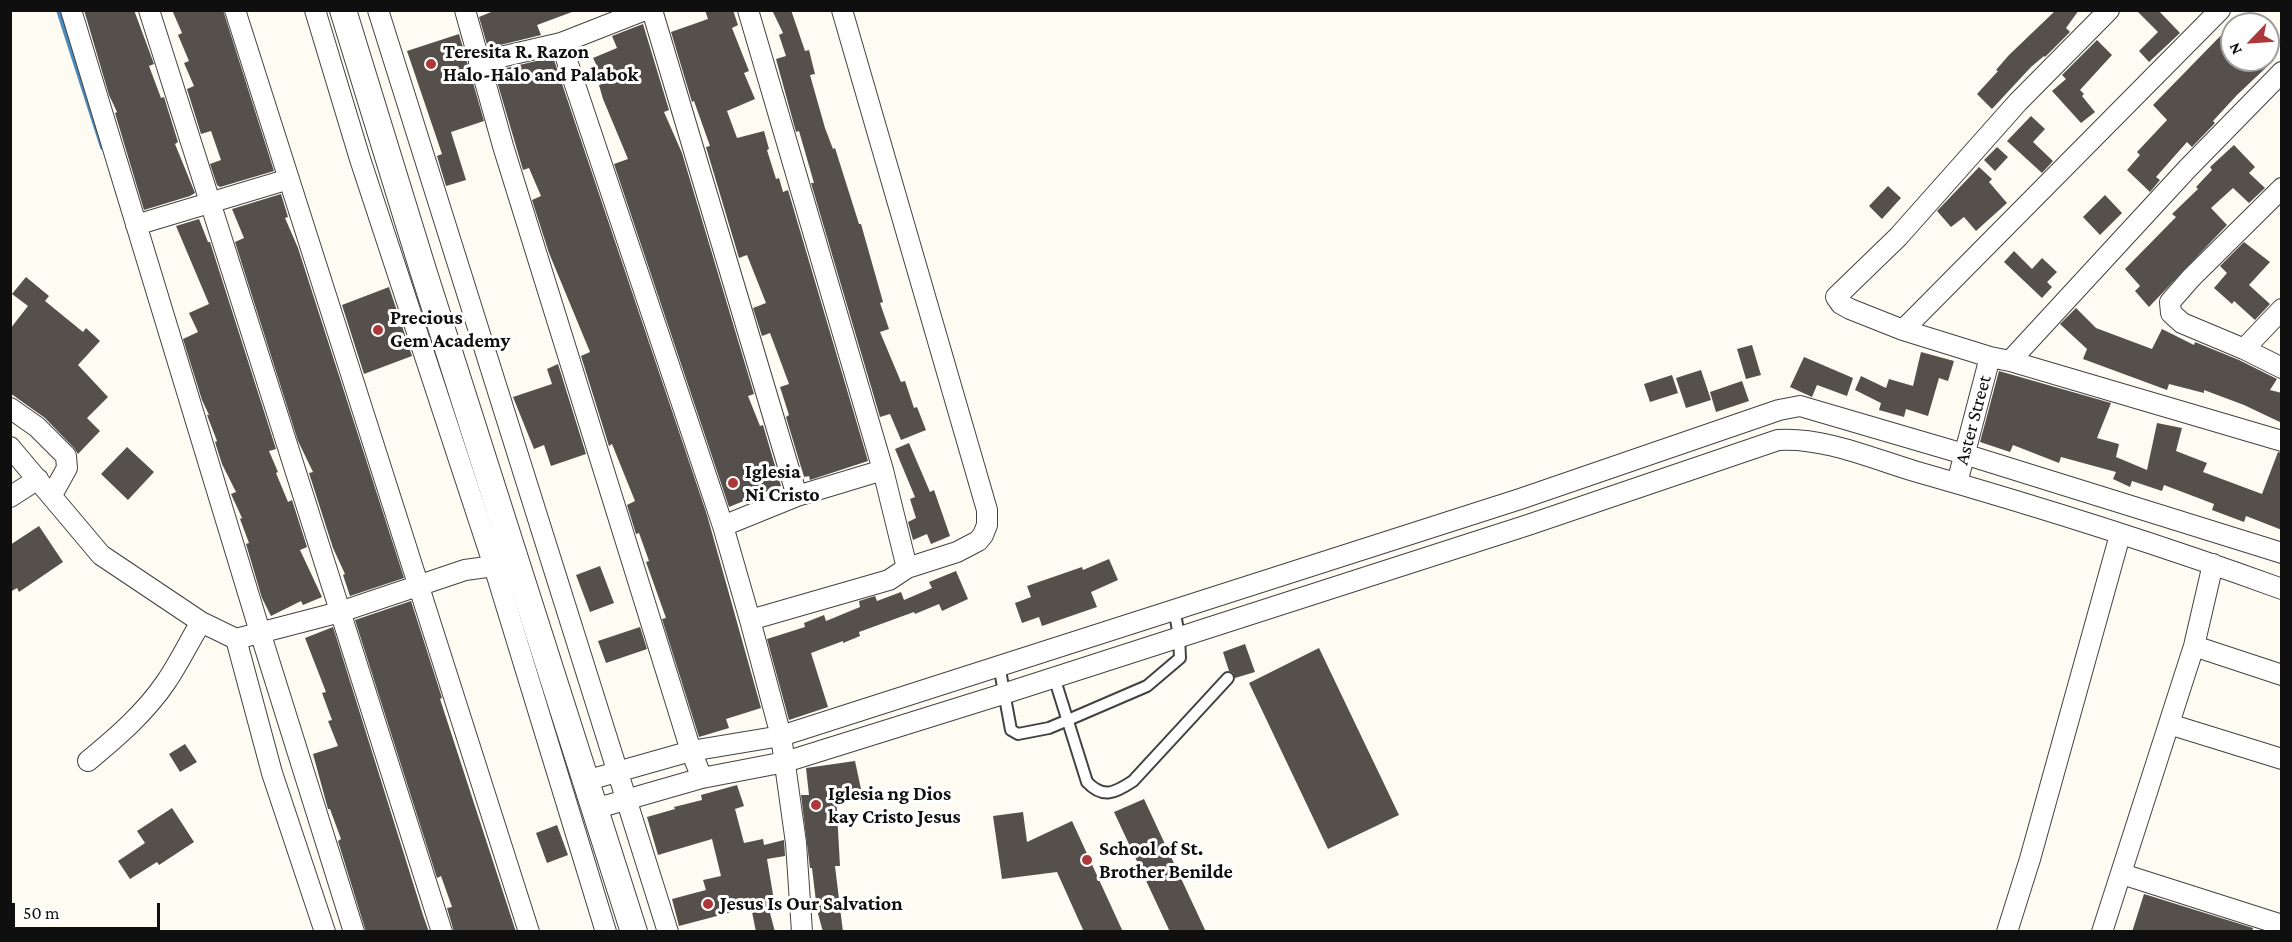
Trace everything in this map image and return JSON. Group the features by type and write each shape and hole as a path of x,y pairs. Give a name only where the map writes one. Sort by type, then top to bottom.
{"street":[{"path":"71,10 260,632 354,932"},
{"path":"149,10 442,932"},
{"path":"235,10 529,932"},
{"path":"315,10 360,159 494,566 606,932"},
{"path":"343,10 423,270 634,932"},
{"path":"378,10 668,932"},
{"path":"465,10 503,146 691,751 702,778"},
{"path":"479,62 561,43 645,10"},
{"path":"652,10 797,496"},
{"path":"748,10 882,470 907,568"},
{"path":"750,620 889,580 907,568 957,552 978,541 984,535 987,525 987,510 842,10"},
{"path":"2109,10 2018,102 1898,237 1836,297 1840,304 1850,309 1903,330 2282,441"},
{"path":"1903,330 2220,10"},
{"path":"561,43 723,526 750,620 781,736 796,843 802,932"},
{"path":"2010,361 2188,168 2282,72"},
{"path":"136,225 289,179"},
{"path":"2282,188 2191,278 2170,302 2171,313 2182,323 2282,368"},
{"path":"2244,349 2282,309"},
{"name":"Aster Street","path":"1957,483 1989,357"},
{"path":"585,781 691,751 781,736 1174,608 1520,499 1779,410 1800,406 1964,454 2282,554"},
{"path":"10,408 38,427 66,456 67,468 52,495"},
{"path":"594,808 702,778 784,762 1004,694 1528,525 1778,440 1799,439 1824,444 1957,483 2213,564 2282,589"},
{"path":"10,447 101,555 201,622 236,639 340,612 465,570 494,566"},
{"path":"723,526 797,496 882,470"},
{"path":"10,497 38,479"},
{"path":"1520,499 1528,525"},
{"path":"2007,932 2030,859 2120,535"},
{"path":"2102,932 2194,646 2213,564"},
{"path":"88,761 141,713 165,683 201,622"},
{"path":"236,639 272,773 325,932"},
{"path":"2194,646 2282,675"},
{"path":"2169,724 2282,759"},
{"path":"2121,874 2282,925"}],"lane":[{"path":"999,665 1011,730 1018,734 1049,728 1147,686 1180,658 1174,608"},
{"path":"1054,677 1088,782 1096,791 1106,793 1120,790 1133,781 1228,678"}],"building":[{"path":"84,10 134,10 154,64 149,66 161,98 164,97 178,142 175,144 195,193 190,196 144,210 115,113 117,112 109,95"},
{"path":"172,10 223,10 274,171 220,187 217,185 210,164 221,160 211,131 201,134 187,89 194,86 184,63 189,61 178,35 182,33"},
{"path":"496,10 572,10 572,12 537,25 541,35 488,48 479,17"},
{"path":"705,10 733,10 738,25 732,28 749,71 744,73 755,99 727,111 737,138 764,131 776,179 779,178 783,192 788,190 868,461 810,480 809,476 804,477 786,417 789,415 780,387 789,384 770,333 762,336 753,308 766,303 747,255 739,258 706,147 710,146 694,101 692,102 671,32 708,19"},
{"path":"772,10 791,10 805,51 809,50 815,74 810,75 825,128 833,149 835,148 859,224 861,224 883,302 880,303 889,329 880,332 901,382 905,381 914,408 917,407 926,430 901,440 890,414 880,417 811,183 814,183 799,131 796,132 776,59 786,56 779,35 783,33"},
{"path":"2056,10 2079,10 2066,28 2070,32 2045,57 2031,67 1992,109 1977,94 2009,55"},
{"path":"2136,10 2158,10 2180,33 2149,62 2139,51 2158,32"},
{"path":"643,24 669,110 664,112 682,153 754,394 748,396 760,426 763,425 781,486 729,507 614,164 628,159 603,99 599,85 605,83 593,58 617,48 612,36"},
{"path":"459,34 484,121 451,132 466,180 446,186 437,156 442,154 407,51"},
{"path":"2220,36 2220,72 2261,72 2237,95 2192,147 2187,142 2156,177 2160,180 2150,192 2127,170 2140,155 2137,152 2167,120 2153,105"},
{"path":"2097,40 2112,55 2080,90 2095,112 2081,123 2052,91 2066,79 2062,75"},
{"path":"553,57 707,515 761,708 726,719 729,728 699,737 662,619 666,618 646,562 649,561 639,533 636,534 627,505 635,501 612,444 609,446 581,356 590,352 549,253 532,200 541,196 529,168 523,170 494,71"},
{"path":"2031,116 2045,129 2033,142 2053,161 2042,173 2007,141"},
{"path":"2234,145 2255,167 2249,173 2265,188 2249,203 2233,188 2211,208 2227,225 2149,307 2135,291 2140,286 2125,269 2176,217 2172,214 2198,189 2196,187 2212,170 2210,167"},
{"path":"1997,147 2008,157 1995,171 1984,160"},
{"path":"1979,167 1992,179 1989,182 2007,203 1976,231 1964,217 1951,227 1937,211"},
{"path":"1888,186 1901,198 1882,219 1869,206"},
{"path":"281,194 288,217 285,218 298,248 404,578 350,596 343,575 345,574 333,548 309,473 313,472 298,441 235,242 244,238 232,209"},
{"path":"2105,195 2122,213 2100,235 2083,217"},
{"path":"199,219 208,242 210,242 276,449 269,451 278,472 276,473 288,502 292,500 307,547 300,550 322,597 303,605 301,601 271,616 262,598 246,544 249,543 240,519 242,518 231,494 236,492 222,464 215,442 217,441 207,415 209,415 183,339 198,332 189,313 209,304 176,226"},
{"path":"2244,242 2270,262 2249,285 2270,304 2255,320 2234,301 2232,304 2214,288 2227,273 2220,266"},
{"path":"2014,251 2032,269 2042,258 2057,272 2047,282 2052,287 2042,298 2004,262"},
{"path":"26,277 49,296 45,301 83,332 86,328 100,341 78,365 108,397 87,418 100,431 78,454 45,418 10,393 10,329 28,306 12,294"},
{"name":"Precious Gem Academy","path":"389,287 412,356 364,374 342,305"},
{"path":"2076,308 2096,328 2152,349 2162,329 2194,345 2195,342 2239,360 2277,379 2270,390 2282,393 2282,423 2204,390 2204,393 2169,384 2167,390 2083,359 2087,349 2060,324"},
{"path":"1752,345 1761,375 1746,379 1737,349"},
{"path":"1921,352 1954,361 1948,381 1939,378 1928,416 1906,409 1904,417 1879,410 1881,403 1855,390 1861,376 1886,388 1889,379 1913,386"},
{"path":"1804,357 1853,378 1847,396 1817,385 1812,397 1790,387"},
{"path":"558,364 586,454 551,466 544,445 534,449 513,397 552,384 547,369"},
{"path":"1701,370 1711,400 1686,408 1676,378"},
{"path":"1999,371 2111,403 2097,438 2119,444 2116,457 2147,470 2157,423 2182,428 2176,451 2207,463 2203,472 2262,494 2278,452 2282,453 2282,530 2246,516 2244,522 2212,510 2214,504 2164,485 2162,491 2132,481 2130,487 2113,479 2116,472 2061,457 2059,463 2013,445 2010,452 1980,442"},
{"path":"1672,375 1678,393 1650,402 1644,384"},
{"path":"1742,381 1749,401 1716,412 1710,392"},
{"path":"909,443 930,492 934,490 950,536 931,544 927,534 913,540 908,522 916,518 910,499 915,497 895,449"},
{"path":"127,447 154,472 128,500 101,474"},
{"path":"39,526 63,562 19,592 17,588 10,592 10,545"},
{"path":"1109,559 1118,580 1091,592 1097,607 1042,626 1039,617 1022,623 1015,603 1031,597 1027,586 1082,567 1083,570"},
{"path":"600,566 614,603 590,612 576,575"},
{"path":"956,571 968,599 942,611 939,604 915,614 914,612 859,632 860,636 843,643 843,641 811,653 828,707 789,720 767,639 805,627 804,623 824,615 826,621 860,607 859,601 875,596 877,601 901,592 904,600 932,588 929,582"},
{"path":"411,601 442,698 440,699 516,932 454,932 447,908 452,907 441,876 437,878 355,620"},
{"path":"333,627 429,932 366,932 338,841 341,839 330,809 328,809 313,754 338,746 328,721 332,720 322,693 326,692 305,638"},
{"path":"640,627 647,649 606,663 598,641"},
{"path":"1245,644 1255,672 1235,678 1229,671 1223,652"},
{"path":"1319,648 1399,815 1328,849 1249,683"},
{"path":"185,744 197,762 180,772 169,754"},
{"path":"855,761 861,789 836,794 840,866 835,866 843,932 823,932 817,910 812,868 810,868 801,795 809,795 806,768"},
{"path":"737,785 744,806 735,809 744,843 763,839 764,845 784,840 785,856 767,859 776,912 770,913 775,932 756,932 751,907 679,926 672,899 706,890 703,880 721,876 712,839 658,855 647,817 702,800 701,795"},
{"path":"1144,799 1206,932 1170,932 1114,812"},
{"path":"172,808 194,842 159,865 157,862 130,879 118,861 145,843 137,831"},
{"path":"1023,812 1027,842 1072,821 1123,932 1084,932 1057,872 1002,879 993,816"},
{"path":"557,825 568,855 547,863 536,833"},
{"path":"2144,894 2253,928 2252,932 2132,932"}],"waterway":[{"path":"59,10 103,147"}],"place":[{"name":"Teresita R. Razon Halo-Halo and Palabok","path":"431,64"},
{"name":"Precious Gem Academy","path":"378,330"},
{"name":"Iglesia Ni Cristo","path":"733,483"},
{"name":"Iglesia ng Dios kay Cristo Jesus","path":"816,805"},
{"name":"School of St. Brother Benilde","path":"1087,860"},
{"name":"Jesus Is Our Salvation","path":"708,904"}]}
